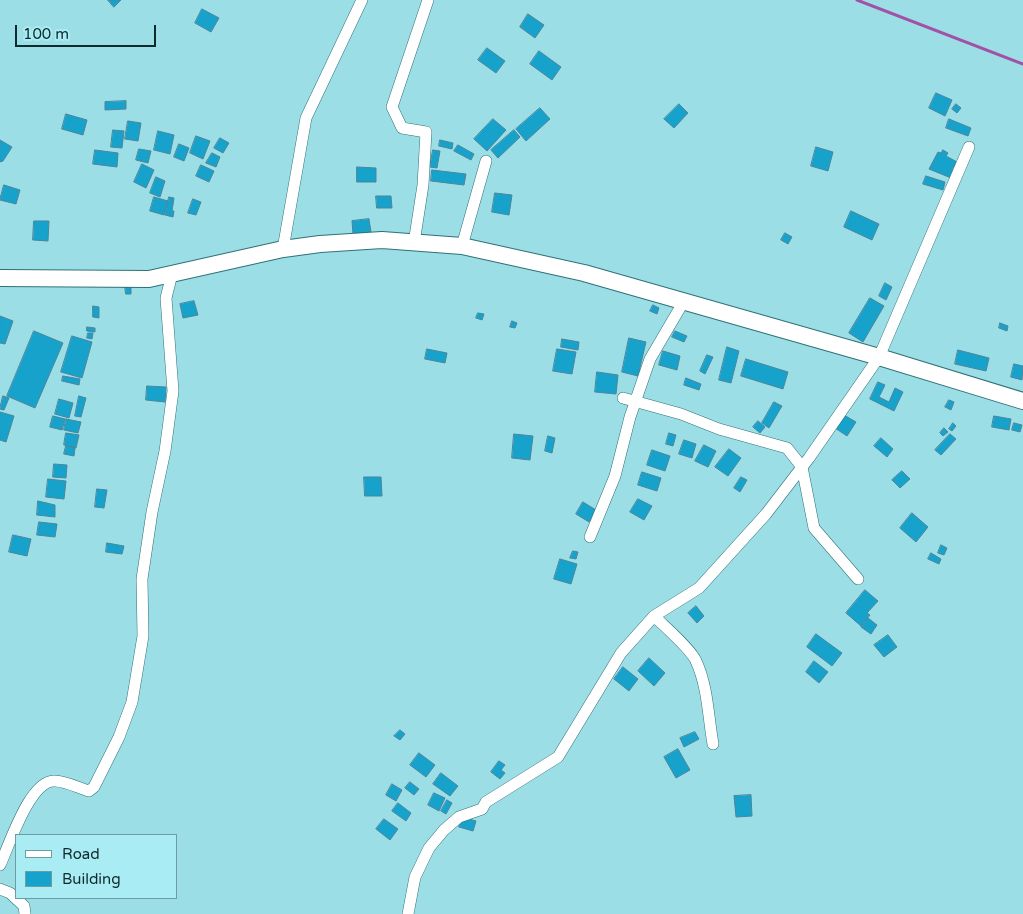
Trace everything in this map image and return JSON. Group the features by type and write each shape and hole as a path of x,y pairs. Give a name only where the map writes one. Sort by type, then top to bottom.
{"main road":[{"path":"0,278 149,279 283,249 382,240 462,246 584,273 879,357 1023,401"}],"street":[{"path":"283,249 306,118 362,0"},
{"path":"414,242 423,186 426,132 402,128 392,107 428,0"},
{"path":"408,914 414,877 429,848 439,836 459,817 482,809 486,802 558,757 621,653 654,616 700,588 766,514 802,467 879,357 968,147"},
{"path":"462,246 486,161"},
{"path":"0,865 17,824 40,786 55,780 89,791 94,788 120,737 132,702 143,636 142,579 152,512 165,451 173,391 166,298 172,274"},
{"path":"590,538 615,476 650,359 684,302"},
{"path":"623,398 681,414 719,429 787,448 802,467 814,528 858,580"},
{"path":"654,616 696,659 708,697 708,717 714,744"},
{"path":"0,889 15,898"},
{"path":"16,899 24,906 25,914"}],"building":[{"path":"108,0 121,0 114,7"},
{"path":"202,9 219,18 211,32 195,23"},
{"path":"528,14 544,25 535,38 520,27"},
{"path":"487,48 505,61 496,73 478,60"},
{"path":"539,51 561,67 552,80 530,64"},
{"path":"936,93 952,100 945,116 929,108"},
{"path":"126,101 126,109 105,110 105,102"},
{"path":"679,104 688,113 674,128 664,119"},
{"path":"956,104 961,108 957,113 952,109"},
{"path":"540,108 550,119 526,141 516,129"},
{"path":"66,114 87,120 83,135 62,129"},
{"path":"493,119 506,130 487,151 474,139"},
{"path":"949,119 971,128 968,136 946,128"},
{"path":"128,121 141,123 138,141 125,139"},
{"path":"113,130 124,131 122,148 111,147"},
{"path":"514,130 520,137 498,158 491,150"},
{"path":"158,131 174,135 170,154 154,150"},
{"path":"196,136 210,141 203,159 190,153"},
{"path":"220,138 229,143 223,153 214,148"},
{"path":"0,140 12,147 3,161 0,162"},
{"path":"440,140 453,143 452,149 439,146"},
{"path":"179,144 189,148 184,161 174,157"},
{"path":"458,145 474,154 471,160 454,151"},
{"path":"816,147 833,152 828,171 811,166"},
{"path":"139,149 151,151 148,163 136,160"},
{"path":"95,150 118,153 117,167 93,164"},
{"path":"433,150 440,151 437,168 430,167"},
{"path":"943,150 948,153 946,156 959,163 956,169 953,167 952,169 955,170 951,178 929,169 938,152 941,153"},
{"path":"212,153 220,157 216,167 206,163"},
{"path":"142,164 154,170 146,188 134,182"},
{"path":"201,165 214,171 209,182 196,176"},
{"path":"357,167 376,168 376,182 357,182"},
{"path":"432,170 466,174 464,185 431,181"},
{"path":"926,176 945,182 943,190 923,184"},
{"path":"156,177 165,181 160,197 150,193"},
{"path":"4,185 20,190 16,204 0,200"},
{"path":"495,193 512,195 509,215 492,212"},
{"path":"376,196 391,196 392,208 377,208"},
{"path":"154,197 168,201 164,215 150,211"},
{"path":"169,197 174,198 173,217 165,215"},
{"path":"193,199 201,202 196,215 188,213"},
{"path":"851,211 879,224 872,240 844,227"},
{"path":"369,219 371,232 353,234 352,221"},
{"path":"34,221 49,221 48,241 33,240"},
{"path":"785,233 792,237 788,244 781,240"},
{"path":"885,283 892,287 886,300 879,296"},
{"path":"125,286 131,286 131,294 126,294"},
{"path":"870,298 884,306 863,342 849,333"},
{"path":"194,301 198,315 183,318 180,304"},
{"path":"653,305 659,308 657,314 650,311"},
{"path":"93,306 99,307 99,318 93,317"},
{"path":"478,313 484,314 482,320 476,318"},
{"path":"0,316 13,321 5,344 0,343"},
{"path":"512,321 517,323 515,328 510,327"},
{"path":"1000,323 1008,326 1007,331 999,328"},
{"path":"87,327 95,328 95,332 87,331"},
{"path":"34,331 63,343 35,408 7,396"},
{"path":"675,331 687,336 684,342 672,337"},
{"path":"88,333 93,333 92,339 87,338"},
{"path":"72,336 92,342 82,378 61,372"},
{"path":"629,338 646,342 638,376 622,372"},
{"path":"562,339 579,342 578,350 561,347"},
{"path":"727,347 739,351 731,383 719,380"},
{"path":"427,349 447,353 445,363 425,359"},
{"path":"557,349 576,352 572,374 553,371"},
{"path":"958,350 989,358 986,371 955,364"},
{"path":"663,351 680,356 677,370 659,365"},
{"path":"707,355 713,357 705,374 700,371"},
{"path":"746,359 788,372 783,389 741,376"},
{"path":"1014,364 1023,366 1022,380 1011,377"},
{"path":"597,372 618,375 616,394 595,392"},
{"path":"63,376 80,379 79,385 62,381"},
{"path":"686,378 701,384 699,390 684,385"},
{"path":"878,382 885,385 879,397 889,402 895,388 903,392 894,411 870,399"},
{"path":"147,386 166,387 165,402 146,400"},
{"path":"3,396 9,398 4,410 0,409"},
{"path":"79,396 86,398 81,417 75,416"},
{"path":"59,399 73,403 69,418 55,414"},
{"path":"949,400 954,402 951,410 945,407"},
{"path":"774,402 782,406 769,428 762,423"},
{"path":"0,412 14,416 6,442 0,440"},
{"path":"844,415 856,422 847,436 835,428"},
{"path":"53,416 65,419 62,430 50,427"},
{"path":"994,416 1011,419 1009,430 992,427"},
{"path":"66,419 81,422 78,433 64,430"},
{"path":"758,421 765,427 760,433 753,427"},
{"path":"953,423 956,426 952,431 949,429"},
{"path":"1014,423 1022,425 1020,432 1012,430"},
{"path":"944,428 948,432 943,436 940,433"},
{"path":"66,433 79,435 76,448 64,445"},
{"path":"669,433 676,435 673,446 666,444"},
{"path":"514,434 533,436 530,460 512,458"},
{"path":"950,434 956,439 941,455 935,450"},
{"path":"548,436 555,438 552,453 545,451"},
{"path":"881,438 893,449 887,457 874,446"},
{"path":"684,440 696,444 692,458 679,454"},
{"path":"704,445 716,451 708,467 695,461"},
{"path":"66,446 75,448 74,456 64,454"},
{"path":"729,449 741,458 728,476 715,467"},
{"path":"652,450 670,456 665,471 647,465"},
{"path":"54,464 67,465 66,478 53,477"},
{"path":"902,471 910,479 900,488 892,480"},
{"path":"642,472 661,478 657,491 638,485"},
{"path":"364,477 381,477 382,496 365,496"},
{"path":"741,477 747,480 740,492 734,488"},
{"path":"48,479 66,481 64,499 46,497"},
{"path":"97,489 107,490 104,508 95,507"},
{"path":"638,499 652,506 644,520 630,512"},
{"path":"38,501 55,505 55,517 37,515"},
{"path":"583,502 596,510 589,522 576,514"},
{"path":"912,513 928,527 916,542 900,528"},
{"path":"39,522 57,524 55,537 37,535"},
{"path":"13,535 31,539 27,556 9,552"},
{"path":"107,543 124,546 122,554 106,552"},
{"path":"941,545 947,548 944,555 938,553"},
{"path":"573,551 578,552 576,559 570,558"},
{"path":"931,553 941,559 939,564 928,559"},
{"path":"560,559 577,564 571,584 554,579"},
{"path":"865,590 878,601 867,613 870,615 861,626 846,613"},
{"path":"696,606 704,616 697,623 688,613"},
{"path":"868,618 877,625 871,634 861,627"},
{"path":"816,634 842,653 832,666 807,647"},
{"path":"888,635 897,647 884,657 874,645"},
{"path":"649,658 665,673 654,686 638,671"},
{"path":"814,661 828,672 819,683 806,672"},
{"path":"623,667 638,679 629,691 614,679"},
{"path":"400,730 405,734 400,740 394,736"},
{"path":"695,732 699,739 684,747 680,738"},
{"path":"678,749 690,770 676,778 664,757"},
{"path":"419,753 435,765 426,777 410,765"},
{"path":"499,761 505,765 501,770 505,773 500,779 491,772"},
{"path":"441,773 458,786 450,796 433,784"},
{"path":"410,782 419,789 414,795 405,788"},
{"path":"392,784 402,790 396,801 386,795"},
{"path":"434,793 445,798 439,811 428,805"},
{"path":"751,795 752,816 736,817 734,796"},
{"path":"447,800 452,803 446,814 441,811"},
{"path":"398,803 411,813 406,821 392,811"},
{"path":"462,817 476,821 473,831 459,827"},
{"path":"384,819 398,829 390,840 376,829"}],"waterway":[{"path":"857,0 1023,64"}]}
